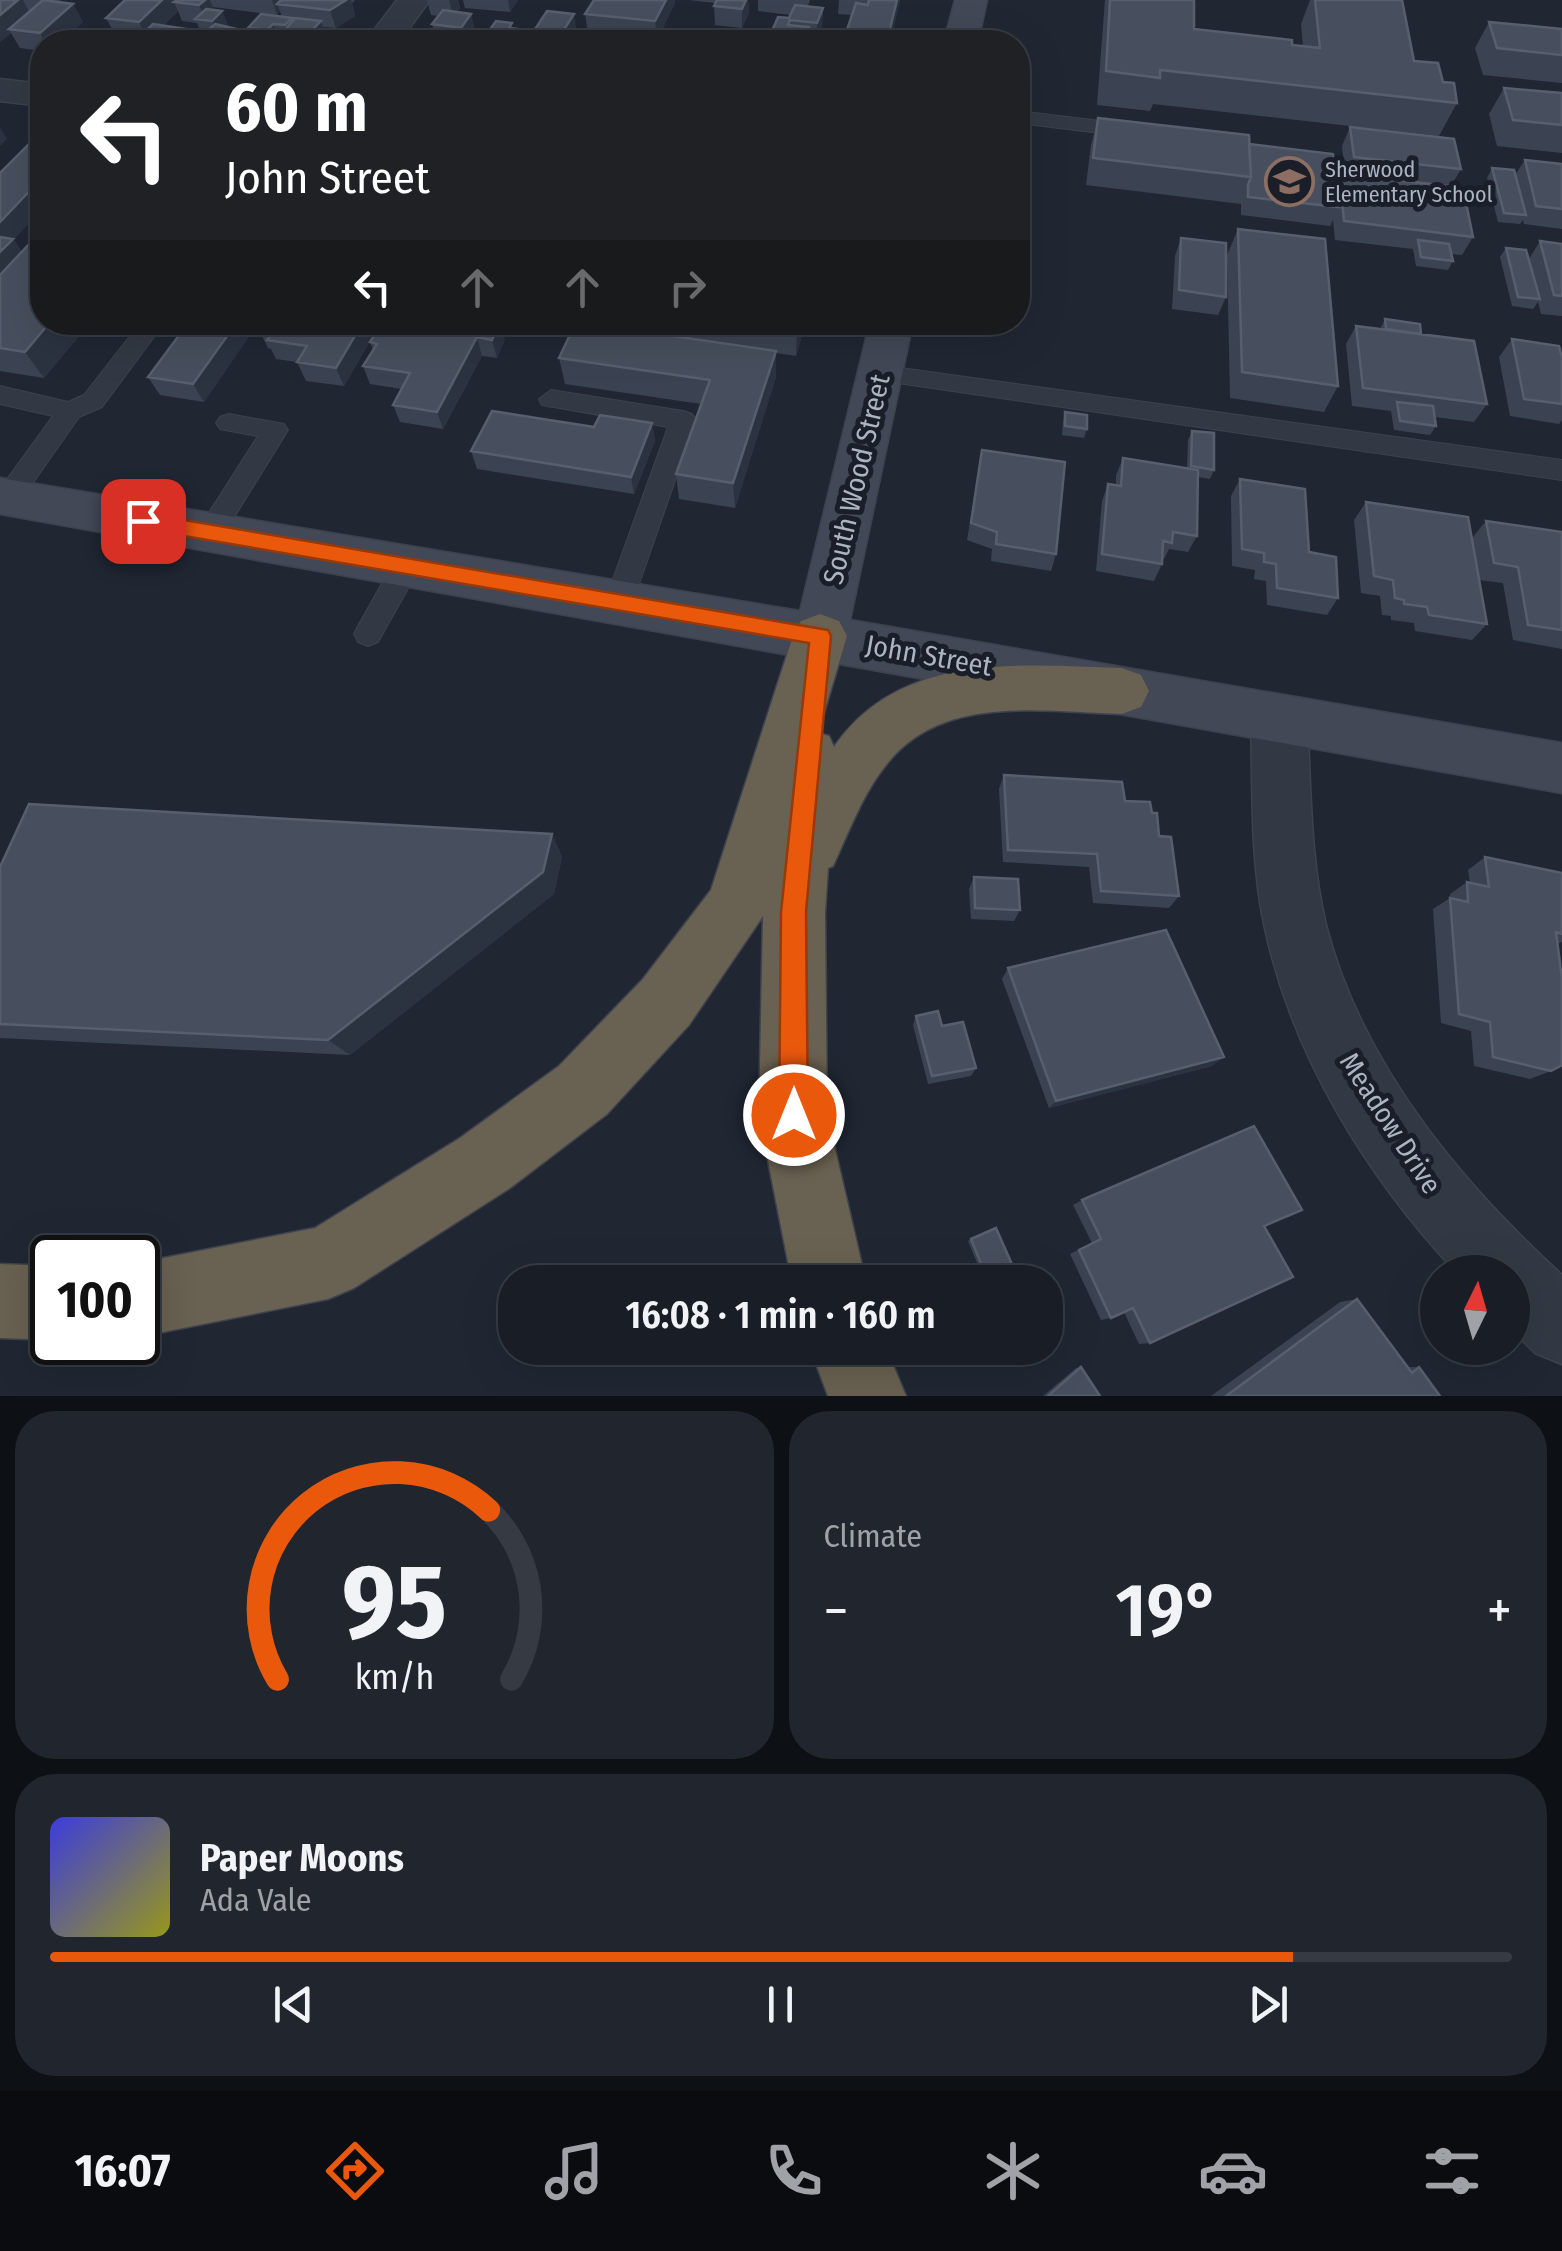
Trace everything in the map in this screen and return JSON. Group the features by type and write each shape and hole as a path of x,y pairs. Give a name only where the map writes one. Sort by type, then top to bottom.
{"highway":[{"path":"820,636 794,912 794,1115 825,1265"},
{"path":"160,1296 328,1262 486,1163 583,1090 666,1002 737,906 820,636"},
{"path":"794,912 807,858 838,790 872,741 905,708 962,690 1122,690"},
{"path":"0,1302 30,1303"},
{"path":"855,1365 867,1396"}],"main road":[{"path":"964,30 971,0"},
{"name":"South Wood Street","path":"820,636 889,335"},
{"name":"John Street","path":"4,497 1562,768"}],"street":[{"path":"391,30 414,0"},
{"path":"0,90 30,94"},
{"name":"Meadow Drive","path":"1280,719 1290,895 1303,952 1330,1024 1378,1113 1447,1206 1491,1255"},
{"path":"1530,1296 1562,1326"}],"lane":[{"path":"1030,118 1147,132"},
{"path":"4,497 70,411 94,401 144,335"},
{"path":"879,373 1562,470"},
{"path":"0,395 70,411"},
{"path":"551,399 683,420 618,604"},
{"path":"210,533 275,430 229,422"},
{"path":"368,634 407,565"}],"building":[{"path":"0,0 18,0 0,15"},
{"path":"43,0 73,4 43,30 9,29"},
{"path":"125,0 162,0 139,22 106,18"},
{"path":"205,0 199,5 174,2"},
{"path":"281,0 346,0 330,10 277,4"},
{"path":"594,0 666,0 655,21 585,14"},
{"path":"717,0 746,0 742,9 714,6"},
{"path":"869,0 897,0 890,30 847,30 856,3 868,5"},
{"path":"1110,0 1194,0 1194,29 1292,40 1292,45 1320,48 1315,0 1402,0 1414,61 1438,63 1443,82 1454,83 1457,103 1160,70 1160,78 1106,71"},
{"path":"795,5 823,8 817,23 790,20 788,25 809,27 808,30 772,30 778,17 789,18"},
{"path":"206,9 222,11 212,21 195,19"},
{"path":"443,10 471,14 461,28 432,24"},
{"path":"547,11 574,14 564,30 535,30"},
{"path":"261,14 292,18 285,25 273,24 267,30 248,28"},
{"path":"295,18 321,21 312,30 286,29"},
{"path":"496,21 512,23 509,28 526,30 490,30"},
{"path":"1489,22 1562,29 1562,55 1497,48"},
{"path":"153,24 187,29 186,30 147,30"},
{"path":"215,24 241,30 208,30"},
{"path":"1504,88 1562,93 1562,125 1513,120"},
{"path":"1098,118 1249,135 1251,177 1093,158"},
{"path":"1350,127 1454,139 1461,169 1354,157"},
{"path":"30,143 30,191 0,222 0,173"},
{"path":"1249,144 1333,154 1339,207 1248,197"},
{"path":"1525,160 1562,164 1562,209 1536,206"},
{"path":"1492,168 1514,170 1526,215 1504,213"},
{"path":"1339,173 1463,188 1473,237 1344,221"},
{"path":"1238,229 1325,239 1338,386 1242,372"},
{"path":"0,237 13,239 0,252"},
{"path":"1181,238 1226,243 1226,297 1179,290"},
{"path":"1418,240 1449,244 1453,261 1421,257"},
{"path":"1540,241 1562,244 1562,296 1554,295"},
{"path":"30,243 30,335 39,335 25,352 0,348 0,275"},
{"path":"1506,248 1526,250 1540,299 1518,297"},
{"path":"1385,319 1420,324 1421,334 1386,329"},
{"path":"1356,326 1474,341 1487,404 1363,388"},
{"path":"179,335 228,335 193,384 148,377"},
{"path":"271,335 355,335 336,368 297,362 307,346 267,340"},
{"path":"375,335 494,335 492,340 477,337 437,412 393,405 410,373 363,366 377,344 370,342"},
{"path":"570,335 666,335 776,351 733,483 676,474 710,380 559,358"},
{"path":"1512,339 1559,346 1562,404 1524,399"},
{"path":"1397,402 1433,406 1436,426 1400,421"},
{"path":"492,411 594,427 600,415 652,423 631,477 471,451"},
{"path":"1065,412 1087,415 1087,429 1065,426"},
{"path":"1192,431 1214,433 1214,470 1191,466"},
{"path":"982,450 1065,462 1056,554 996,544 997,532 971,523"},
{"path":"1123,458 1198,470 1197,536 1173,532 1172,543 1163,541 1162,564 1102,554 1108,484 1121,486"},
{"path":"1240,479 1305,489 1309,552 1336,557 1338,598 1277,588 1276,564 1264,562 1264,553 1242,549"},
{"path":"1366,502 1468,517 1487,624 1429,615 1427,607 1404,604 1404,600 1395,598 1393,580 1374,576"},
{"path":"1486,521 1562,532 1562,630 1528,625 1518,567 1494,563"},
{"path":"1004,775 1122,782 1125,801 1150,802 1152,813 1157,813 1159,836 1171,837 1179,896 1101,891 1097,854 1008,850"},
{"path":"29,804 552,834 543,872 328,1040 0,1024 0,867"},
{"path":"1485,857 1562,873 1562,934 1556,932 1562,979 1562,1065 1551,1071 1493,1057 1490,1022 1459,1014 1450,898 1468,902 1467,882 1489,887"},
{"path":"974,877 1018,879 1020,910 975,908"},
{"path":"1166,930 1224,1057 1056,1101 1008,968"},
{"path":"938,1011 942,1026 963,1022 976,1068 932,1076 916,1016"},
{"path":"1254,1126 1302,1210 1264,1226 1293,1277 1150,1343 1133,1308 1111,1318 1079,1250 1101,1239 1082,1200"},
{"path":"996,1228 1012,1265 982,1265 971,1239"},
{"path":"1357,1299 1412,1373 1419,1367 1440,1396 1226,1396"},
{"path":"1081,1367 1100,1396 1048,1396"}],"place":[{"name":"Sherwood Elementary School","path":"1290,182"}],"route":[{"path":"143,521 820,636 794,912 794,1115"}]}
